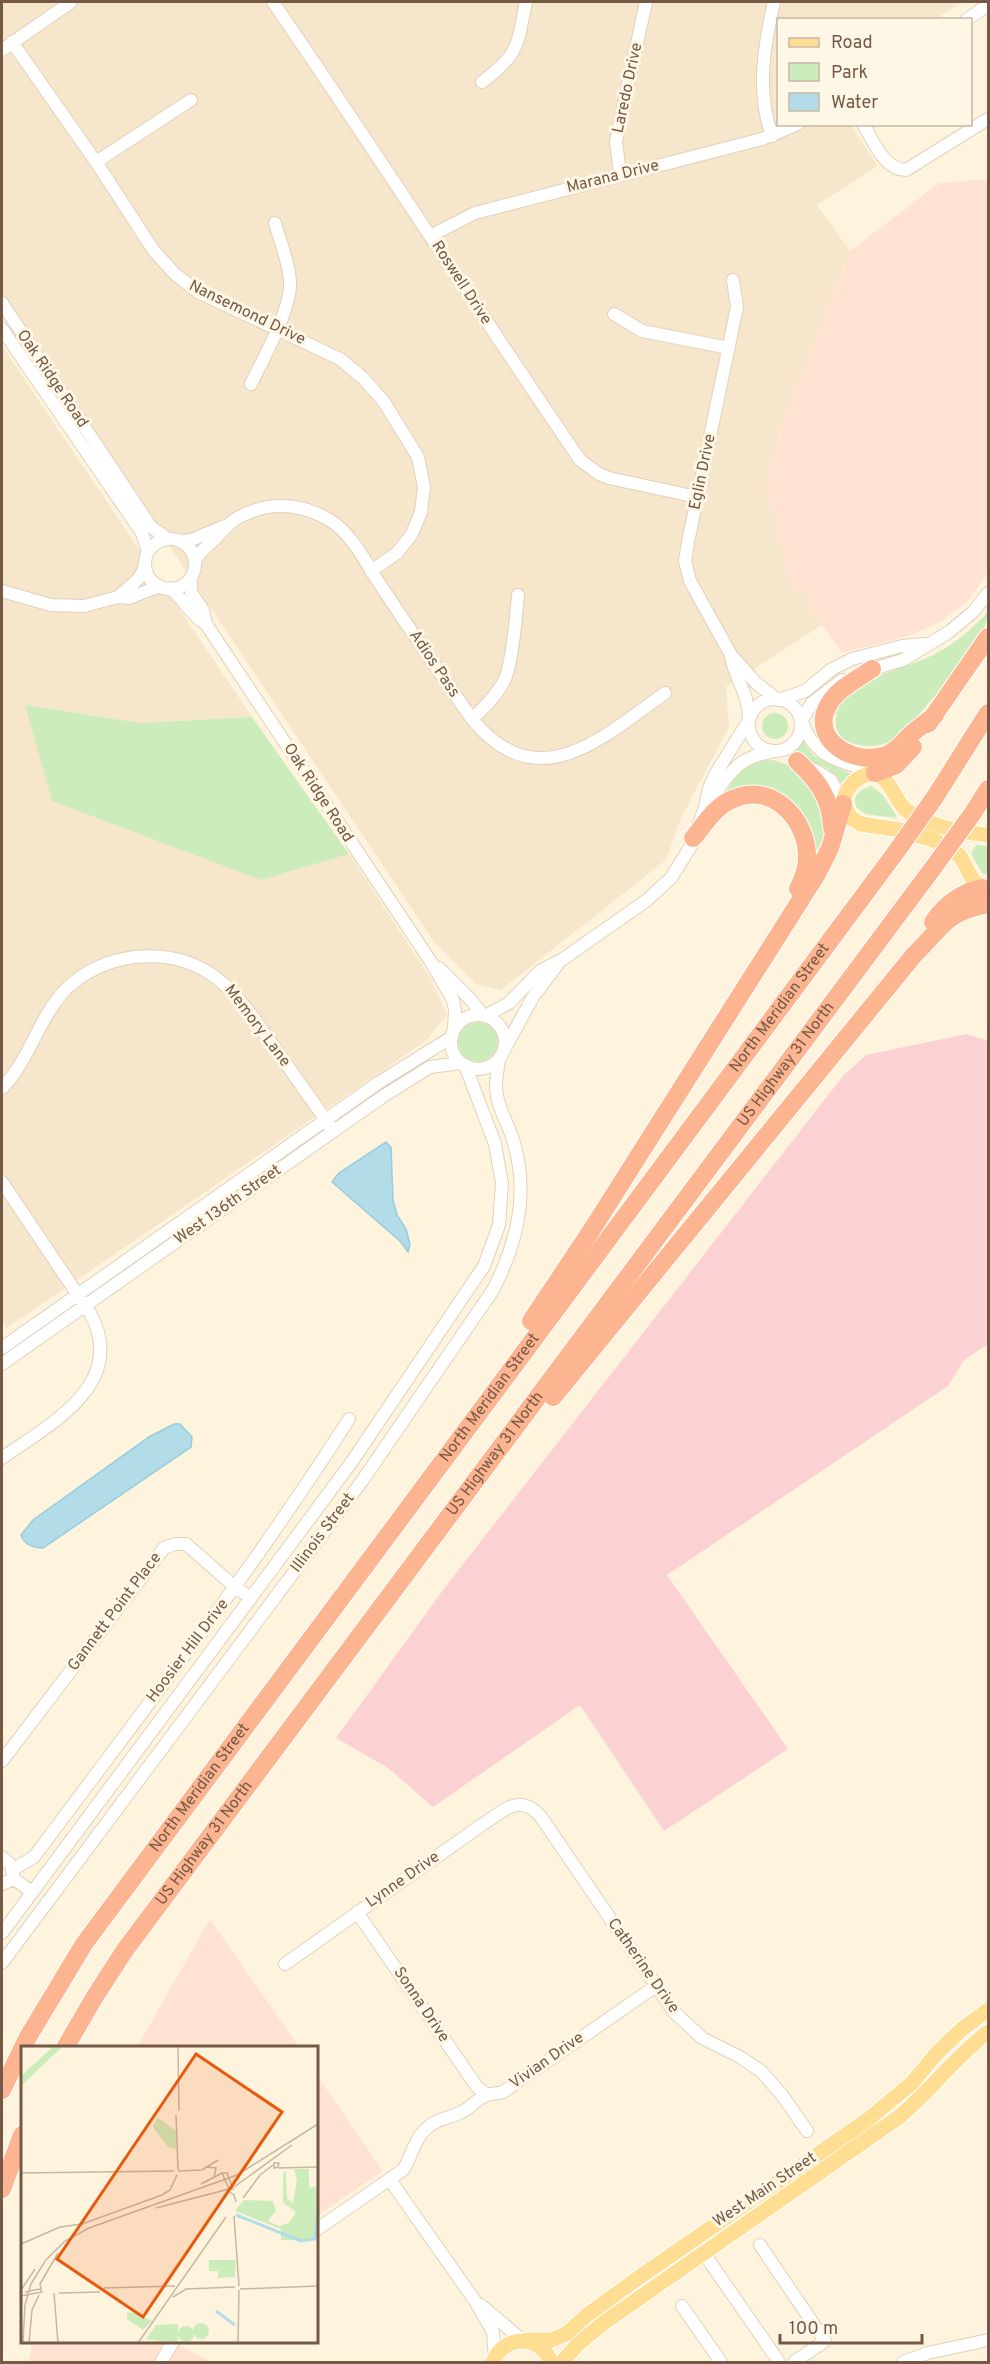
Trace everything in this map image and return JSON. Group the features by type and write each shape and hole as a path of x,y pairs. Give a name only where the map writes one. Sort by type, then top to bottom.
{"highway":[{"path":"873,773 889,768 902,760 988,637"},
{"path":"872,669 838,693 825,711 823,725 826,734 838,748 867,759 887,755 935,715"},
{"name":"North Meridian Street","path":"24,2046 84,1944 896,852 935,797 988,713"},
{"path":"797,761 818,783 827,797 831,809 832,842"},
{"name":"US Highway 31 North","path":"66,2046 125,1950 933,868 988,789"},
{"path":"693,838 720,807 739,796 764,796 782,805 792,814 805,841 807,866 780,932"},
{"path":"479,1410 506,1357 580,1248 817,874 832,842 843,803"},
{"path":"512,1433 542,1411 914,955 951,916 968,909 986,891"},
{"name":"North Meridian Street","path":"2,2091 21,2052"},
{"path":"2,2189 21,2138"}],"main road":[{"path":"986,891 973,880 960,856 948,848 900,830 861,824 851,818 843,803 845,793 852,783 873,773 887,780 903,807 911,814 935,824 988,835"},
{"name":"West Main Street","path":"524,2340 551,2340 566,2334 598,2306 874,2115 912,2083 936,2054 962,2029 988,2010"},
{"name":"West Main Street","path":"562,2362 592,2331 899,2116 922,2097 952,2063 988,2032"},
{"path":"494,2361 507,2344 524,2340 541,2347 551,2362"}],"street":[{"path":"2,50 70,2"},
{"name":"Roswell Drive","path":"273,2 393,177 465,291 580,460 599,474 609,478 697,497"},
{"path":"482,82 511,58 517,46 526,2"},
{"name":"Laredo Drive","path":"620,175 616,141 646,2"},
{"path":"772,136 767,122 762,78 774,2"},
{"path":"969,18 988,5"},
{"name":"Nansemond Drive","path":"12,42 154,250 175,274 198,292 326,351 353,368 384,402 418,457 424,488 418,523 397,553 371,571"},
{"path":"96,162 191,100"},
{"path":"864,126 883,157 899,170 906,170 988,119"},
{"name":"Marana Drive","path":"430,236 475,213 772,136 794,126"},
{"path":"251,384 284,310 290,282 275,223"},
{"name":"Eglin Drive","path":"733,280 737,307 688,542 686,568 690,581 731,655 756,683 779,700"},
{"name":"Oak Ridge Road","path":"2,303 151,527 174,540"},
{"path":"614,314 642,331 729,348"},
{"name":"Oak Ridge Road","path":"2,329 142,533 148,552"},
{"name":"Adios Pass","path":"174,540 191,540 225,526 244,514 271,506 290,506 309,510 333,522 341,529 371,571 472,719 498,745 518,754 554,757 576,752 665,693"},
{"name":"Adios Pass","path":"195,561 201,550 216,538 225,526"},
{"path":"2,591 38,603 66,606 99,604 118,597 138,581 143,573 148,552 156,543 174,540 190,549 195,561 191,578 181,586 164,587 129,598 118,597"},
{"path":"145,564 148,576 164,587"},
{"name":"Oak Ridge Road","path":"191,578 191,592 203,610 206,624 431,962 453,1000 455,1010 453,1033"},
{"name":"Oak Ridge Road","path":"164,587 179,595 195,617 206,624"},
{"path":"705,807 736,764 753,755 784,750 794,744 800,734 801,722 812,703 833,686 855,673 903,660 961,622 988,593"},
{"path":"472,719 496,694 506,676 518,595"},
{"path":"560,961 533,997 500,1056 490,1066 479,1069 463,1064 453,1051 453,1033 460,1022 469,1017 484,1016 509,1003 540,971 560,961 661,888 679,867 705,807 709,788 751,712 760,704 805,691 832,669 852,659 902,646 926,644"},
{"name":"Eglin Drive","path":"731,655 734,669 746,695 749,719"},
{"path":"779,700 795,709 809,739 819,751 873,773"},
{"path":"749,719 753,738 761,747 797,761 828,777 843,803"},
{"name":"Memory Lane","path":"2,1088 20,1065 50,1008 74,983 93,970 117,961 141,957 167,958 206,970 231,988 333,1131"},
{"name":"Oak Ridge Road","path":"431,962 472,1001 484,1016"},
{"path":"484,1016 496,1022 502,1030 505,1040 500,1056"},
{"name":"West 136th Street","path":"2,1364 82,1300 326,1120 453,1033"},
{"name":"Illinois Street","path":"2,1963 362,1481 493,1290 506,1264 515,1238 521,1194 520,1169 515,1144 496,1094 500,1056"},
{"name":"Illinois Street","path":"2,1933 371,1434 478,1277 492,1248 501,1210 501,1170 495,1144 463,1064"},
{"name":"West 136th Street","path":"2,1348 82,1300 426,1070 435,1066 463,1064"},
{"path":"2,1182 82,1300 95,1324 100,1353 97,1373 89,1388 66,1413 2,1458"},
{"name":"Hoosier Hill Drive","path":"9,1878 34,1857 235,1587 303,1492 349,1419"},
{"name":"Gannett Point Place","path":"2,1761 164,1548 175,1544 186,1544 251,1598"},
{"name":"Lynne Drive","path":"285,1964 483,1824 511,1806 525,1804"},
{"name":"Catherine Drive","path":"525,1804 533,1807 541,1817 674,2012 693,2031 761,2071 782,2095 807,2131"},
{"path":"2,1857 11,1865 9,1878 32,1892"},
{"name":"Sonna Drive","path":"357,1912 477,2087 487,2095"},
{"name":"Vivian Drive","path":"318,2229 403,2170 411,2158 420,2135 428,2126 440,2118 462,2111 487,2095 503,2092 656,1986"},
{"path":"390,2180 475,2301 493,2332 494,2361"},
{"path":"694,2239 780,2362"},
{"path":"760,2245 825,2341 794,2362"},
{"path":"475,2301 524,2340"},
{"path":"682,2306 721,2362"},
{"path":"903,2362 928,2353 988,2340"},
{"path":"161,2362 172,2343"}],"shaded area":[{"path":"2,2 963,2 937,18 777,18 777,126 852,126 878,166 817,205 850,251 780,429 767,488 792,591 807,590 810,608 822,625 726,687 729,727 681,818 666,860 501,990 476,984 434,942 2,296"},
{"path":"988,179 988,573 967,602 943,620 912,635 842,653 810,608 807,590 792,591 767,488 780,429 850,251 939,183"},
{"path":"2,346 252,717 141,723 26,705 260,880 349,854 431,979 447,1015 427,1040 7,1328 2,1320"},
{"path":"967,1034 988,1041 988,1344 964,1360 948,1386 667,1575 788,1749 664,1831 580,1705 433,1807 388,1768 336,1738 443,1590 843,1076 866,1055"},
{"path":"210,1919 298,2046 138,2046"},
{"path":"318,2077 383,2171 318,2215"},
{"path":"32,2343 176,2343 211,2362 29,2362"}],"green space":[{"path":"988,612 980,636 962,663 889,748 887,743 860,745 843,738 836,724 837,714 833,712 853,690 878,676 941,651 963,636"},
{"path":"25,705 141,723 252,717 349,854 261,880 52,801"},
{"path":"775,713 784,717 788,726 784,735 775,739 766,735 762,726 766,717"},
{"path":"803,741 814,756 851,774 841,783 828,769 793,753 792,750"},
{"path":"773,760 799,769 812,784 828,824 816,865 795,808 725,794 744,769 757,762"},
{"path":"871,786 882,794 896,815 895,818 865,814 857,808 856,796 863,789"},
{"path":"976,845 988,846 988,875 983,874 971,854"},
{"path":"478,1022 492,1028 498,1042 492,1056 478,1062 464,1056 458,1042 464,1028"}],"water":[{"path":"386,1142 391,1147 393,1200 397,1215 406,1229 410,1245 408,1252 401,1242 332,1182 339,1173"},
{"path":"174,1424 180,1424 192,1437 191,1447 43,1548 32,1546 24,1541 21,1535 33,1520 149,1437"}]}
